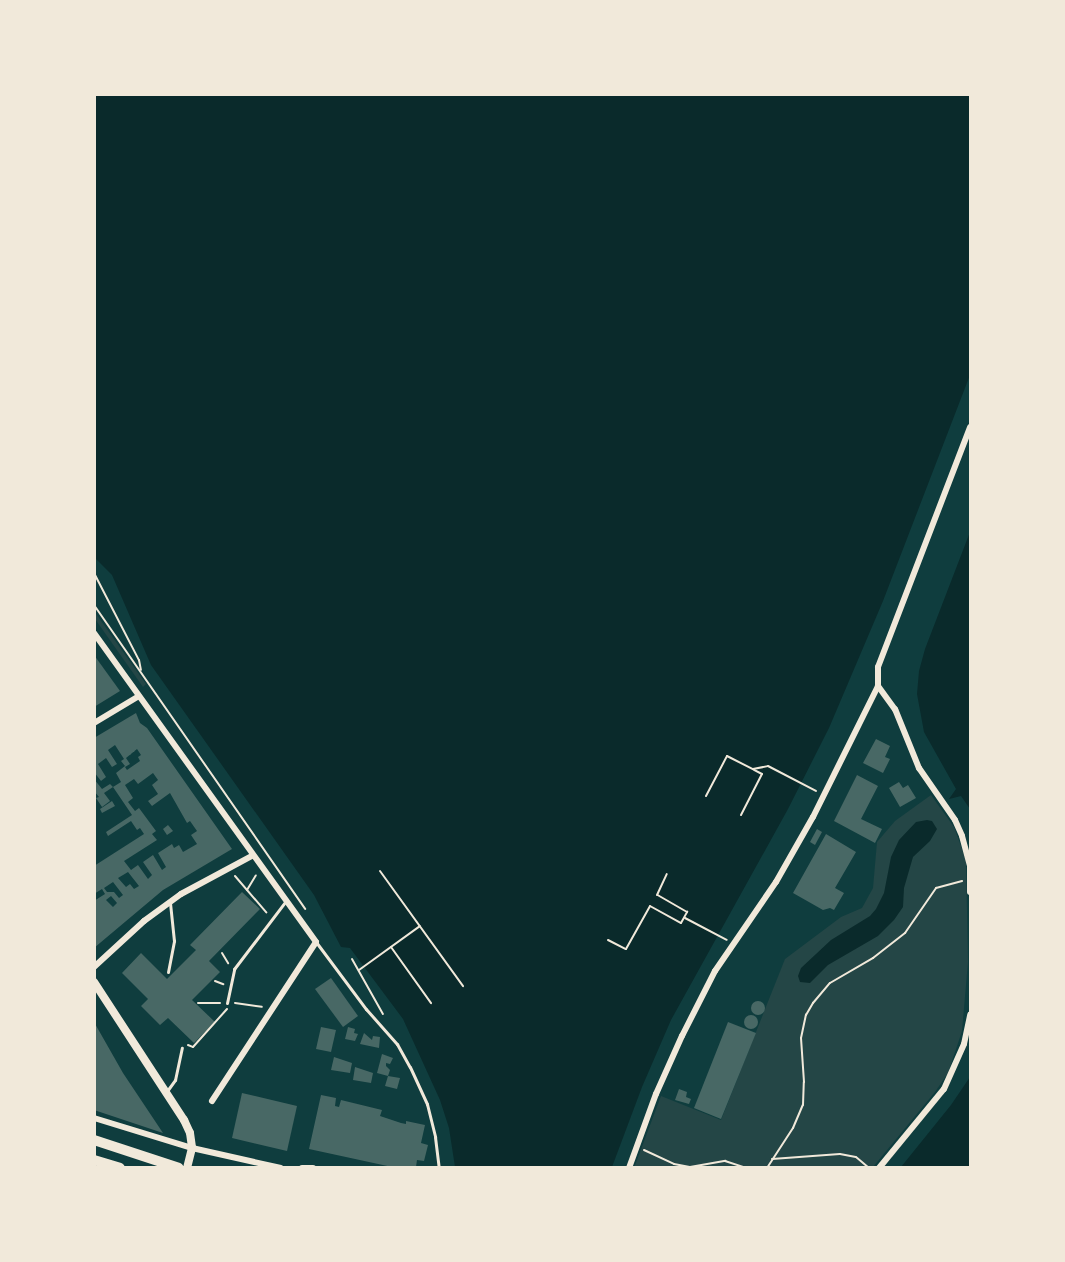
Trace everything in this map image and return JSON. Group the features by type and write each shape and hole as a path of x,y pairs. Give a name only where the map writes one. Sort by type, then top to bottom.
{"main road":[{"path":"94,1140 179,1167"},
{"path":"94,1160 120,1167"}],"street":[{"path":"629,1167 682,1036 716,971 776,882 824,795 878,686 879,667 970,427"},
{"path":"94,633 285,902 316,942 295,970 212,1101"},
{"path":"878,686 895,709 919,768 955,820 967,849 970,892"},
{"path":"94,723 139,696"},
{"path":"94,967 144,921 170,902 228,867 252,856"},
{"path":"94,982 184,1120 190,1133 192,1148 187,1167"},
{"path":"879,1167 944,1089 964,1044 970,1015"},
{"path":"94,1119 192,1148 281,1167"},
{"path":"302,1167 313,1167"}],"lane":[{"path":"168,972 174,940 170,902"},
{"path":"227,1003 234,969 285,902"},
{"path":"316,942 366,1009 397,1044 410,1066 427,1104 439,1167"},
{"path":"166,1092 175,1080 182,1048"}],"path":[{"path":"94,573 139,660 142,673"},
{"path":"94,605 297,894 308,915"},
{"path":"706,796 727,756 753,769 762,774 741,814"},
{"path":"753,769 768,766 824,795"},
{"path":"228,867 272,919"},
{"path":"247,890 261,868"},
{"path":"380,871 463,986"},
{"path":"608,940 626,949 650,906 681,923 687,912 657,895 667,874"},
{"path":"767,1167 793,1128 803,1105 801,1038 806,1015 813,1003 835,978 873,958 905,933 936,888 970,879"},
{"path":"685,918 734,944"},
{"path":"359,970 420,926"},
{"path":"391,947 431,1003"},
{"path":"352,959 387,1023"},
{"path":"182,1048 189,1044 193,1047 233,1003"},
{"path":"636,1146 681,1166 700,1167 725,1161 747,1167"},
{"path":"772,1159 840,1154 856,1157 869,1167"}],"shaded area":[{"path":"94,95 970,95 970,375 883,601 829,728 788,809 671,1020 642,1087 612,1167 455,1167 449,1128 440,1100 403,1019 350,948 341,947 314,895 151,665 112,575 95,558"},
{"path":"970,532 970,809 961,796 949,799 956,789 924,732 917,694 919,671 925,649"},
{"path":"94,611 146,684 143,687 95,619"},
{"path":"931,795 954,827 966,860 968,962 962,1031 948,1073 935,1092 873,1167 634,1168 661,1096 721,1120 785,959 841,917 862,908 873,888 877,842 895,821"},
{"path":"932,821 937,829 930,841 913,857 904,888 903,907 894,920 878,936 828,965 810,983 800,982 798,976 801,968 831,940 870,916 876,909 884,893 891,857 899,840 916,822"},
{"path":"970,1077 970,1167 901,1167 951,1105"}],"building":[{"path":"94,655 120,691 94,707"},
{"path":"136,713 140,723 147,728 232,849 163,890 94,948 94,901 105,894 102,889 94,894 94,866 144,834 140,828 137,830 131,821 108,836 106,832 132,815 113,787 121,782 116,773 125,766 121,761 124,759 115,745 108,750 117,764 112,767 106,758 98,764 106,777 101,781 94,772 94,738","holes":["137,749 141,755 138,757 140,761 127,770 125,767 130,764 126,758","153,773 158,780 152,785 158,794 148,801 152,806 170,793 187,823 190,821 197,831 191,835 197,844 183,852 179,845 174,848 172,844 158,853 166,867 162,870 153,855 143,862 152,875 148,879 138,865 131,870 124,861 157,840 152,834 156,831 139,808 135,811 128,802 133,798 125,785 134,779 138,784","128,872 139,886 134,889 130,884 126,887 118,878","113,882 123,895 119,898 114,892 107,892 104,888","111,896 117,903 113,907 106,900"]},
{"path":"876,739 890,746 885,757 890,759 883,773 863,763"},
{"path":"857,775 878,786 861,819 882,829 875,843 834,821"},
{"path":"94,779 102,789 110,784 113,787 104,793 110,801 102,807 94,791"},
{"path":"899,782 903,788 908,785 916,798 900,807 889,788"},
{"path":"112,801 115,806 102,813 100,809"},
{"path":"168,825 173,831 167,835 163,829"},
{"path":"817,829 822,832 815,845 810,842"},
{"path":"826,834 856,852 835,888 844,893 834,910 830,908 823,910 793,893"},
{"path":"242,892 260,909 209,961 220,972 192,1000 215,1022 194,1043 168,1018 160,1025 141,1006 148,999 122,973 141,953 167,979 196,950 190,945"},
{"path":"331,978 358,1016 343,1027 315,989"},
{"path":"758,1001 763,1003 765,1008 763,1013 758,1015 753,1013 751,1008 753,1003"},
{"path":"751,1015 756,1017 758,1022 756,1027 751,1029 746,1027 744,1022 746,1017"},
{"path":"94,1022 123,1073 163,1133 94,1110"},
{"path":"728,1022 756,1033 721,1119 694,1108"},
{"path":"321,1027 336,1030 331,1052 316,1049"},
{"path":"348,1027 355,1029 354,1033 358,1034 355,1041 345,1039"},
{"path":"364,1033 372,1040 373,1036 380,1037 379,1048 360,1044"},
{"path":"382,1054 393,1058 390,1064 386,1063 390,1070 388,1076 377,1073"},
{"path":"334,1057 352,1063 350,1073 331,1070"},
{"path":"355,1067 373,1073 371,1083 353,1080"},
{"path":"388,1076 400,1078 397,1089 385,1086"},
{"path":"679,1089 687,1092 686,1097 691,1099 689,1104 675,1100"},
{"path":"242,1093 297,1106 287,1151 232,1138"},
{"path":"321,1095 336,1098 335,1106 339,1107 341,1100 382,1110 380,1116 401,1123 406,1124 406,1121 425,1125 421,1143 428,1145 424,1161 417,1160 416,1167 392,1167 309,1149"}]}
